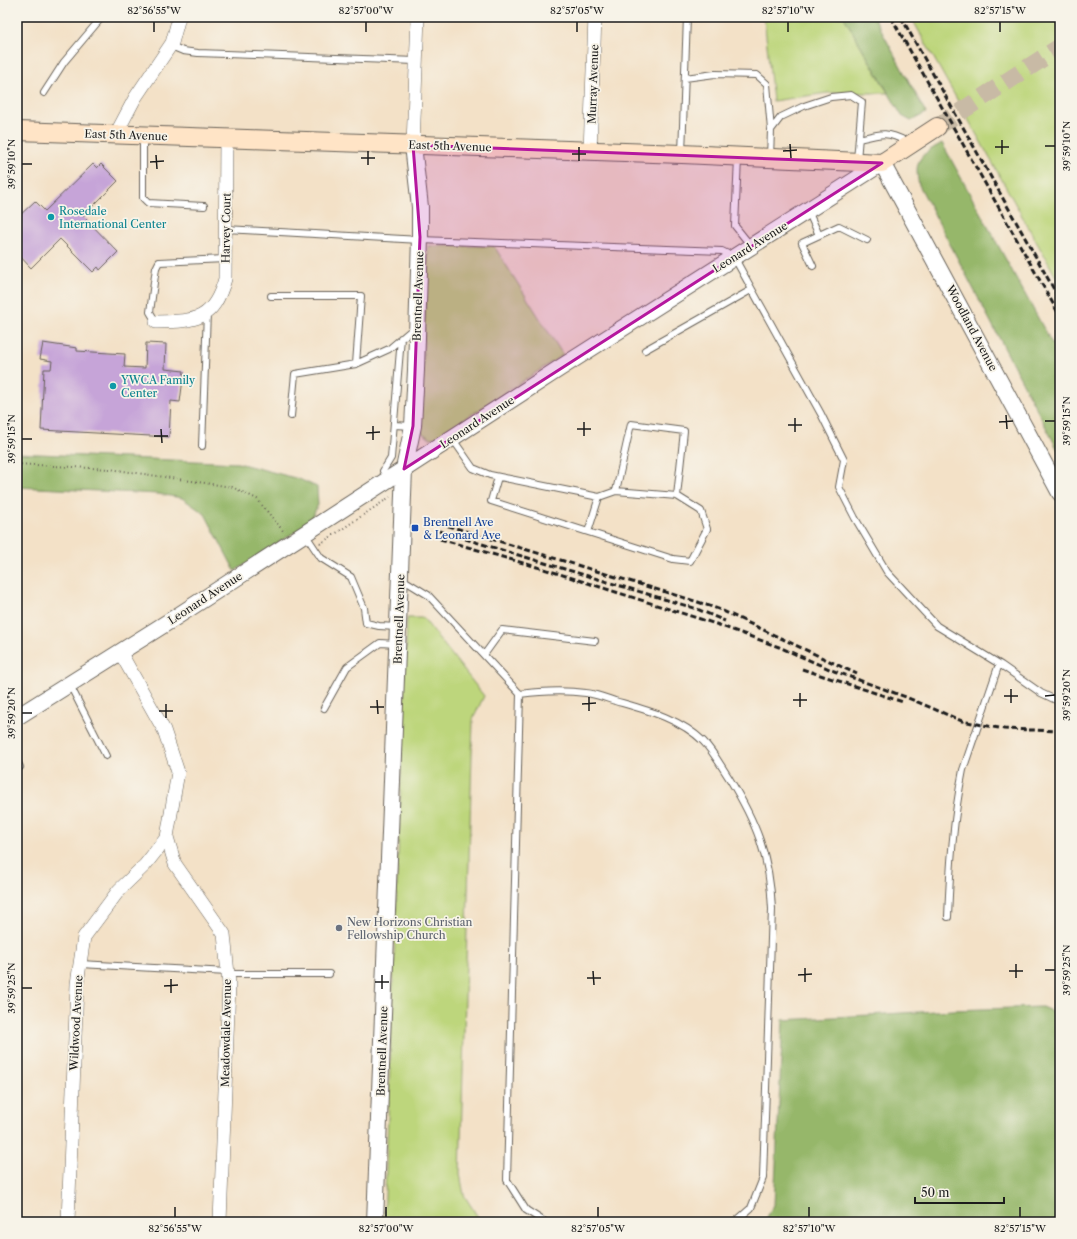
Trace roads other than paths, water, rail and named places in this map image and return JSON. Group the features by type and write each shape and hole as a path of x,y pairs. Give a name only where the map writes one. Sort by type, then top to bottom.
{"main road":[{"name":"Leonard Avenue","path":"882,163 937,127"},
{"name":"East 5th Avenue","path":"17,130 682,154 882,163"}],"street":[{"path":"116,134 135,98 170,46 179,17"},
{"name":"Brentnell Avenue","path":"375,1222 404,469 413,426 418,325 420,207 414,145 418,17"},
{"name":"Murray Avenue","path":"590,151 595,17"},
{"name":"Harvey Court","path":"156,322 183,322 196,318 207,312 220,297 225,278 226,138"},
{"name":"Leonard Avenue","path":"17,717 70,685 452,438 882,163"},
{"name":"Woodland Avenue","path":"882,163 1060,493"},
{"name":"Wildwood Avenue","path":"68,1222 77,984 84,937 119,890 145,865 167,837 178,772 164,730 120,652"},
{"name":"Meadowdale Avenue","path":"167,837 175,864 224,934 229,984 220,1222"}],"lane":[{"path":"44,92 64,62 102,17"},
{"path":"682,154 687,17"},
{"path":"170,46 183,51 198,53 416,61"},
{"path":"684,78 715,74 757,75 767,84 771,130 770,158"},
{"path":"771,130 781,117 804,106 831,97 851,95 862,102 857,162"},
{"path":"859,139 879,133 891,134 912,144"},
{"path":"143,135 143,198 148,204 204,206"},
{"path":"738,157 735,226 751,246"},
{"path":"808,210 819,235"},
{"path":"813,266 802,243 839,226 867,240"},
{"path":"226,229 420,240 718,249 734,257 821,414 844,460 839,487 855,518 887,572 937,626 999,664 1041,693 1060,702"},
{"path":"156,322 150,312 156,268 159,262 225,259"},
{"path":"645,350 751,290"},
{"path":"271,296 361,296 356,364"},
{"path":"202,446 207,312"},
{"path":"291,416 295,374 356,364 389,349 418,325"},
{"path":"389,479 383,471 391,458 401,338"},
{"path":"616,491 631,424 684,431 677,496"},
{"path":"394,425 413,426"},
{"path":"452,438 473,468 490,475 598,497 616,491 677,496 701,511 707,529 690,561 673,559 491,501 498,477"},
{"path":"588,532 598,497"},
{"path":"299,538 314,548 321,558 350,577 364,608 366,623 379,626 398,627"},
{"path":"400,578 428,595 520,694 507,1180 526,1210 545,1222"},
{"path":"484,655 502,630 594,641"},
{"path":"324,708 347,667 380,643 398,644"},
{"path":"948,917 952,840 963,770 999,664"},
{"path":"70,685 106,756"},
{"path":"520,694 548,690 587,693 651,711 681,724 703,741 722,767 745,806 762,842 771,882 772,909 763,1178 751,1208 735,1222"},
{"path":"80,964 228,973 329,974"}],"tunnel":[{"path":"937,127 1060,47"}],"railway":[{"path":"891,17 1060,316"},
{"path":"901,17 1060,300"},
{"path":"439,523 721,610 857,674"},
{"path":"439,531 697,609 725,621"},
{"path":"440,539 544,569 719,625 779,647 834,671 906,697 962,721 1004,729 1060,731"},
{"path":"802,669 903,702"}],"place":[{"name":"Rosedale International Center","path":"51,217"},
{"name":"YWCA Family Center","path":"113,386"},
{"name":"Brentnell Ave & Leonard Ave","path":"415,528"},
{"name":"New Horizons Christian Fellowship Church","path":"339,928"}]}
